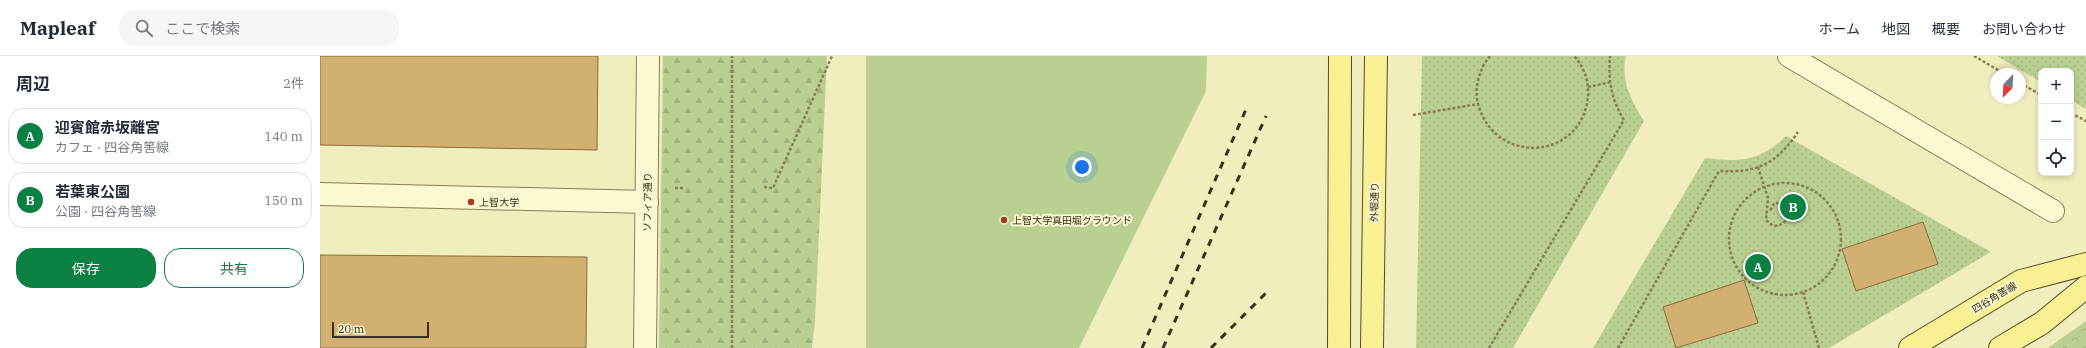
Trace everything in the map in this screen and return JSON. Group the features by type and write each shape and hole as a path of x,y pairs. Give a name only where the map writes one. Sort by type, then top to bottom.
{"main road":[{"path":"1339,348 1340,56"},
{"name":"外堀通り","path":"1372,348 1376,56"},
{"name":"四谷角筈線","path":"1910,348 2021,280 2086,264"},
{"path":"2000,348 2042,322 2086,287"}],"street":[{"name":"ソフィア通り","path":"644,348 648,56"},
{"path":"1789,56 2053,211"},
{"path":"320,194 647,202"}],"path":[{"path":"732,56 732,348"},
{"path":"764,187 773,188 832,56"},
{"path":"1490,56 1481,70 1477,83 1478,104 1482,118 1492,132 1506,142 1523,148 1540,148 1556,144 1571,134 1582,120 1587,104 1588,87 1585,73 1574,56"},
{"path":"1489,348 1624,120 1614,104 1610,56"},
{"path":"1974,56 1995,68"},
{"path":"1588,87 1611,82"},
{"path":"2026,86 2038,93"},
{"path":"1413,115 1478,104"},
{"path":"2074,115 2086,121"},
{"path":"1618,348 1719,171 1742,171 1758,167 1772,161 1786,150 1798,132"},
{"path":"1758,167 1768,198 1765,216 1768,223 1777,226 1783,224 1788,218 1788,212 1784,206 1778,203 1774,203 1770,211"},
{"path":"1780,184 1797,184 1812,190 1825,200 1834,213 1840,228 1841,244 1837,259 1826,277 1818,285 1804,292 1790,295 1775,294 1761,290 1749,282 1739,271 1733,258 1729,244 1730,230 1734,216 1742,203 1752,194 1765,187 1780,184"},
{"path":"1804,292 1819,348"}],"green space":[{"path":"663,56 827,56 815,322 812,348 659,348"},
{"name":"上智大学真田堀グラウンド","path":"866,56 1207,56 1206,91 1079,348 866,348"},
{"path":"1422,56 1626,56 1625,74 1628,90 1644,121 1513,348 1416,348"},
{"path":"1997,56 2086,56 2086,109 2074,102 2074,68 2038,68 2038,80 2026,73 2026,68 2017,68"},
{"path":"1786,136 1991,252 1829,348 1593,348 1705,158 1739,160 1748,158 1767,151"},
{"path":"2086,321 2086,348 2048,348"}],"building":[{"path":"320,56 598,56 597,150 320,145"},
{"path":"1923,222 1938,264 1856,291 1842,249"},
{"path":"320,255 587,257 586,348 320,348"},
{"path":"1744,280 1758,323 1676,348 1663,307"}],"railway":[{"path":"1142,348 1247,107"},
{"path":"1163,348 1266,116"},
{"path":"1211,348 1270,289"}],"place":[{"name":"上智大学","path":"471,202"},
{"name":"若葉東公園","path":"1793,207"},
{"name":"上智大学真田堀グラウンド","path":"1004,220"},
{"name":"迎賓館赤坂離宮","path":"1758,267"}]}
